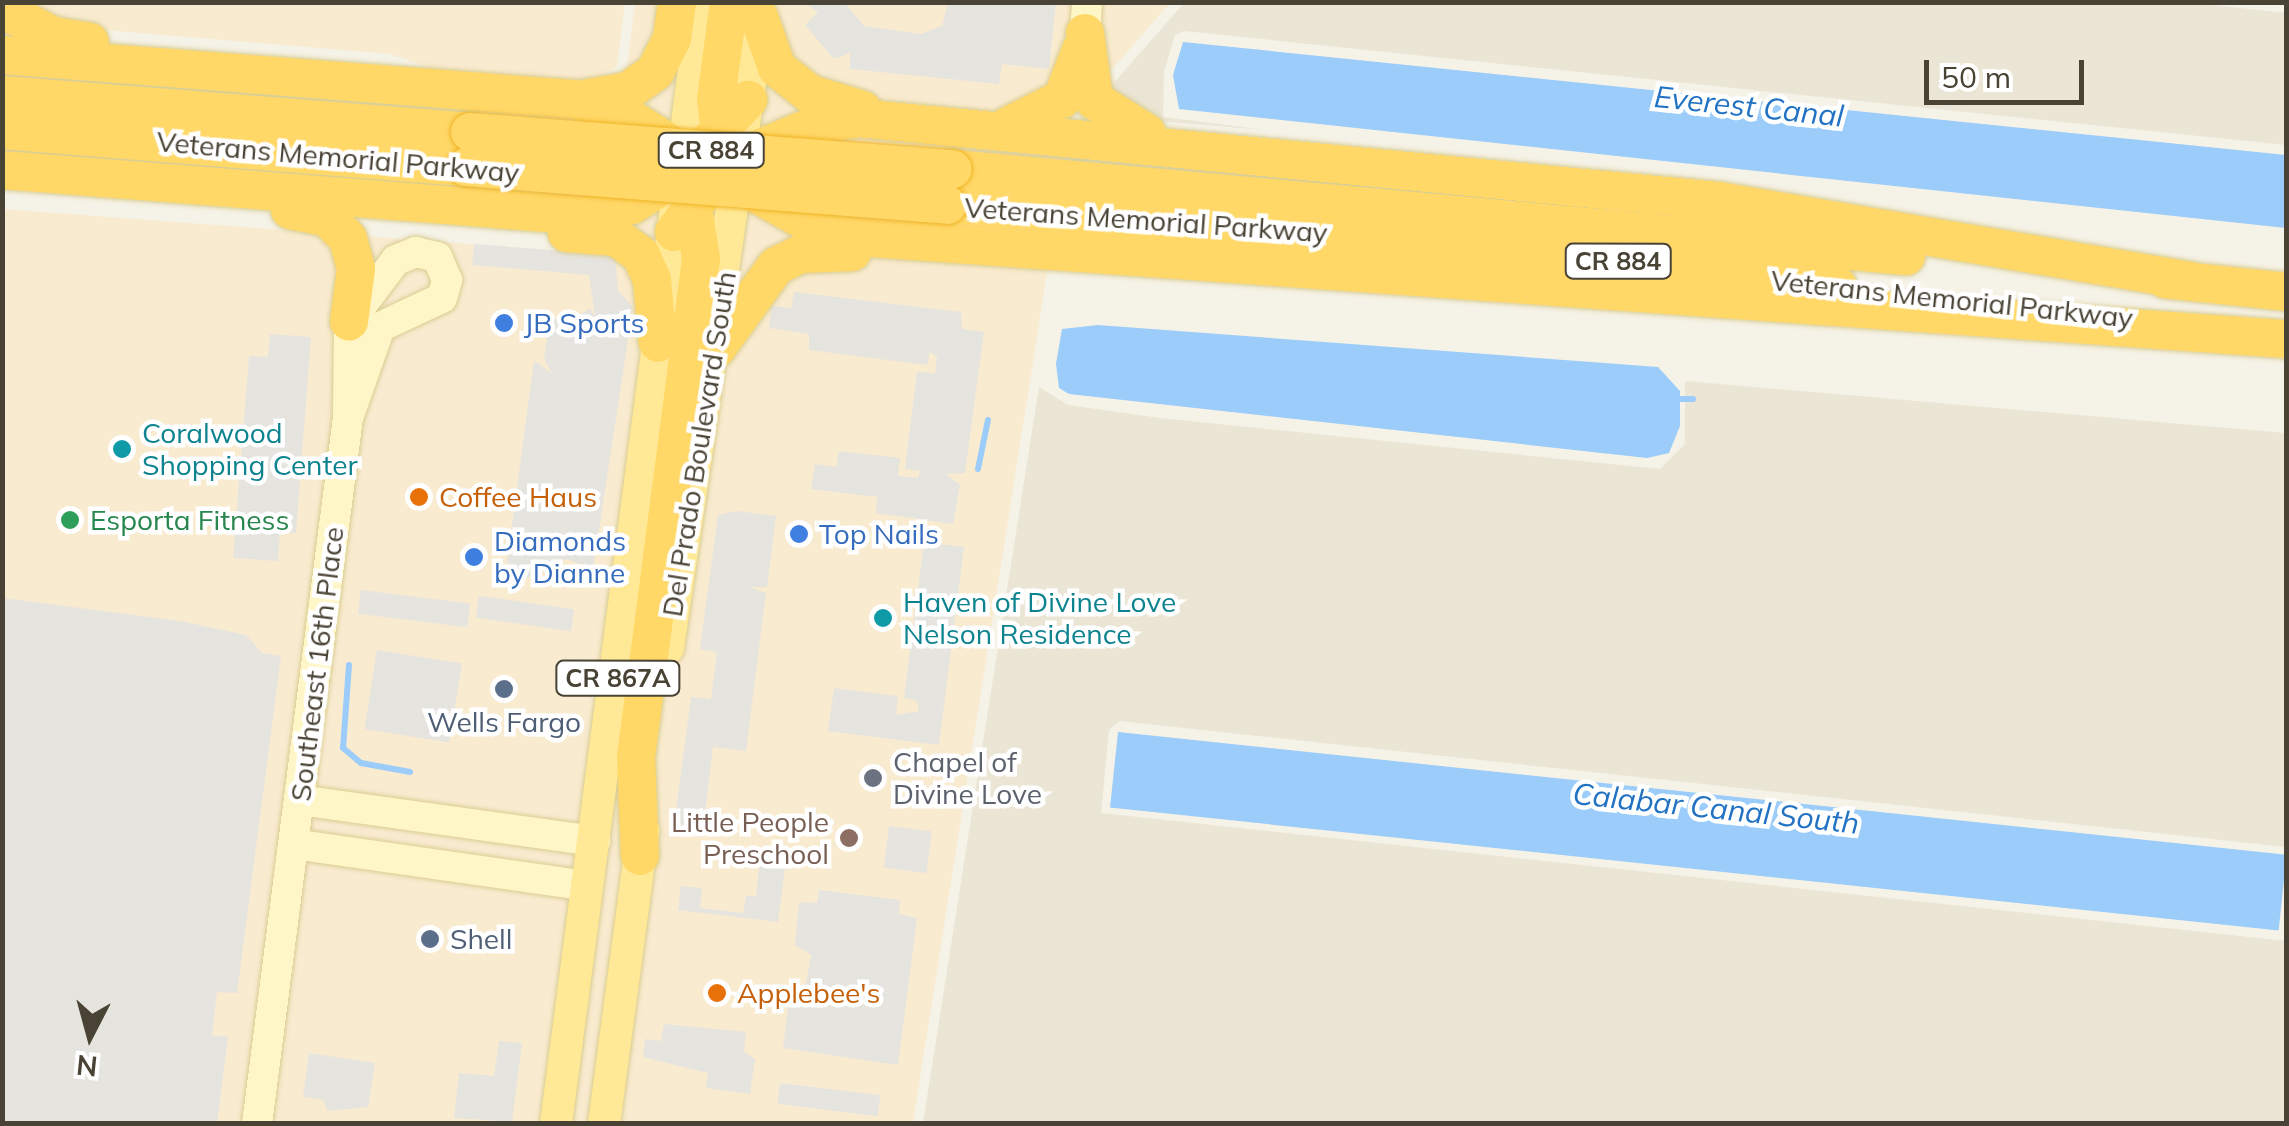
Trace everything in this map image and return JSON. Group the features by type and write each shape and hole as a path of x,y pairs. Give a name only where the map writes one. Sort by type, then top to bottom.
{"highway":[{"path":"573,100 628,91 647,80 668,50 677,2"},
{"path":"750,7 770,61 810,94 904,120"},
{"path":"750,7 716,100 734,159 771,206 819,232 975,248 2286,338"},
{"path":"2,10 76,41 390,67 453,89"},
{"path":"998,129 1062,99 1086,18"},
{"path":"1086,18 1100,110 1182,146"},
{"path":"2,55 573,100 632,117 684,188 701,259 636,757 640,856"},
{"path":"470,207 530,201 553,168 548,118 499,93"},
{"name":"Veterans Memorial Parkway","path":"2,95 468,149 2190,281 2286,292"},
{"path":"734,159 748,100"},
{"path":"2,170 349,199 605,213 684,188 734,159 820,122 904,120 1718,201 2190,281"},
{"path":"951,124 874,147 858,174 859,203 874,224 975,248"},
{"name":"Veterans Memorial Parkway","path":"2,130 468,149"},
{"path":"76,176 164,202 327,217 355,258 350,322"},
{"name":"Veterans Memorial Parkway","path":"951,187 2286,338"},
{"path":"349,199 413,220 626,241 652,280 658,342"},
{"path":"716,349 756,284 801,254 975,248"}],"main road":[{"name":"Del Prado Boulevard South","path":"556,1124 658,342 684,188 703,2"},
{"path":"748,100 750,7"},
{"name":"Del Prado Boulevard South","path":"604,1124 716,349 734,159"}],"street":[{"name":"Southeast 16th Place","path":"257,1124 348,418 372,339 390,320 435,307 446,289 444,264 416,252 396,260 350,322"},
{"path":"348,418 350,322"},
{"path":"300,800 594,842"},
{"path":"294,844 588,886"}],"shaded area":[{"path":"803,2 845,3 864,26 921,34 942,26 948,3 1056,3 1049,69 1002,64 999,84 850,69 850,53 834,59 805,25 818,12"},
{"path":"2187,2 2286,13 2286,145 1184,31 1175,35 1164,72 1163,117 1265,130 1146,120 1104,94 1184,3"},
{"path":"15,3 625,3 617,67 584,85 455,77 391,54 79,28"},
{"path":"635,3 1170,3 1072,115 913,1123 3,1123 2,209 603,254"},
{"path":"474,244 615,255 618,291 633,307 593,569 567,559 527,578 507,562 534,361 552,373 544,359 550,318 568,321 590,309 595,317 589,275 472,265"},
{"path":"794,292 961,312 962,329 984,332 965,473 946,474 960,485 953,524 876,513 877,497 811,489 815,464 836,467 839,451 900,458 898,476 918,478 920,471 905,469 917,371 935,374 937,357 930,352 927,365 809,350 809,334 769,328 772,306 791,308"},
{"path":"270,334 311,337 296,533 280,532 278,561 233,558 249,356 268,357"},
{"path":"1685,381 2286,433 2286,847 1120,721 1109,730 1101,813 2286,941 2286,1123 923,1123 1039,387 1068,405 1160,418 1660,469 1685,444"},
{"path":"737,511 776,516 767,587 749,587 766,593 746,751 713,747 702,837 673,833 691,697 711,699 717,652 700,649 718,515"},
{"path":"924,542 964,547 939,745 828,731 834,688 898,696 896,715 919,711 917,701 904,698"},
{"path":"361,590 470,603 467,627 358,614"},
{"path":"479,596 574,609 571,631 476,618"},
{"path":"3,598 180,621 246,635 262,653 281,656 237,993 217,992 212,1035 228,1037 217,1123 3,1123"},
{"path":"377,650 462,663 449,742 364,729"},
{"path":"889,826 932,831 927,873 884,868"},
{"path":"760,858 786,861 778,922 678,910 681,886 702,888 700,908 743,913 746,896 756,896"},
{"path":"819,890 900,900 899,914 917,918 898,1065 783,1048 790,991 805,990 811,955 795,945 799,902 817,903"},
{"path":"664,1024 746,1032 744,1052 755,1059 750,1094 706,1088 708,1073 643,1057 645,1039 661,1041"},
{"path":"499,1041 522,1043 512,1122 454,1118 459,1073 494,1076"},
{"path":"309,1053 375,1063 368,1107 327,1111 324,1100 303,1097"},
{"path":"780,1083 880,1095 878,1116 777,1104"}],"water":[{"name":"Everest Canal","path":"1183,42 2286,155 2286,228 1179,109 1173,75"},
{"path":"1098,325 1658,367 1680,391 1680,426 1669,453 1647,458 1069,394 1059,388 1056,364 1062,329"},
{"name":"Calabar Canal South","path":"1118,732 2286,855 2279,930 1110,808"}],"waterway":[{"path":"1680,399 1693,399"},
{"path":"978,469 988,420"},
{"path":"349,665 343,748 361,763 410,772"}],"place":[{"name":"JB Sports","path":"504,323"},
{"name":"Coralwood Shopping Center","path":"122,449"},
{"name":"Coffee Haus","path":"419,497"},
{"name":"Esporta Fitness","path":"70,520"},
{"name":"Top Nails","path":"799,534"},
{"name":"Diamonds by Dianne","path":"474,557"},
{"name":"Haven of Divine Love Nelson Residence","path":"883,618"},
{"name":"Wells Fargo","path":"504,689"},
{"name":"Chapel of Divine Love","path":"873,778"},
{"name":"Little People Preschool","path":"849,838"},
{"name":"Shell","path":"430,939"},
{"name":"Applebee's","path":"717,993"}]}
